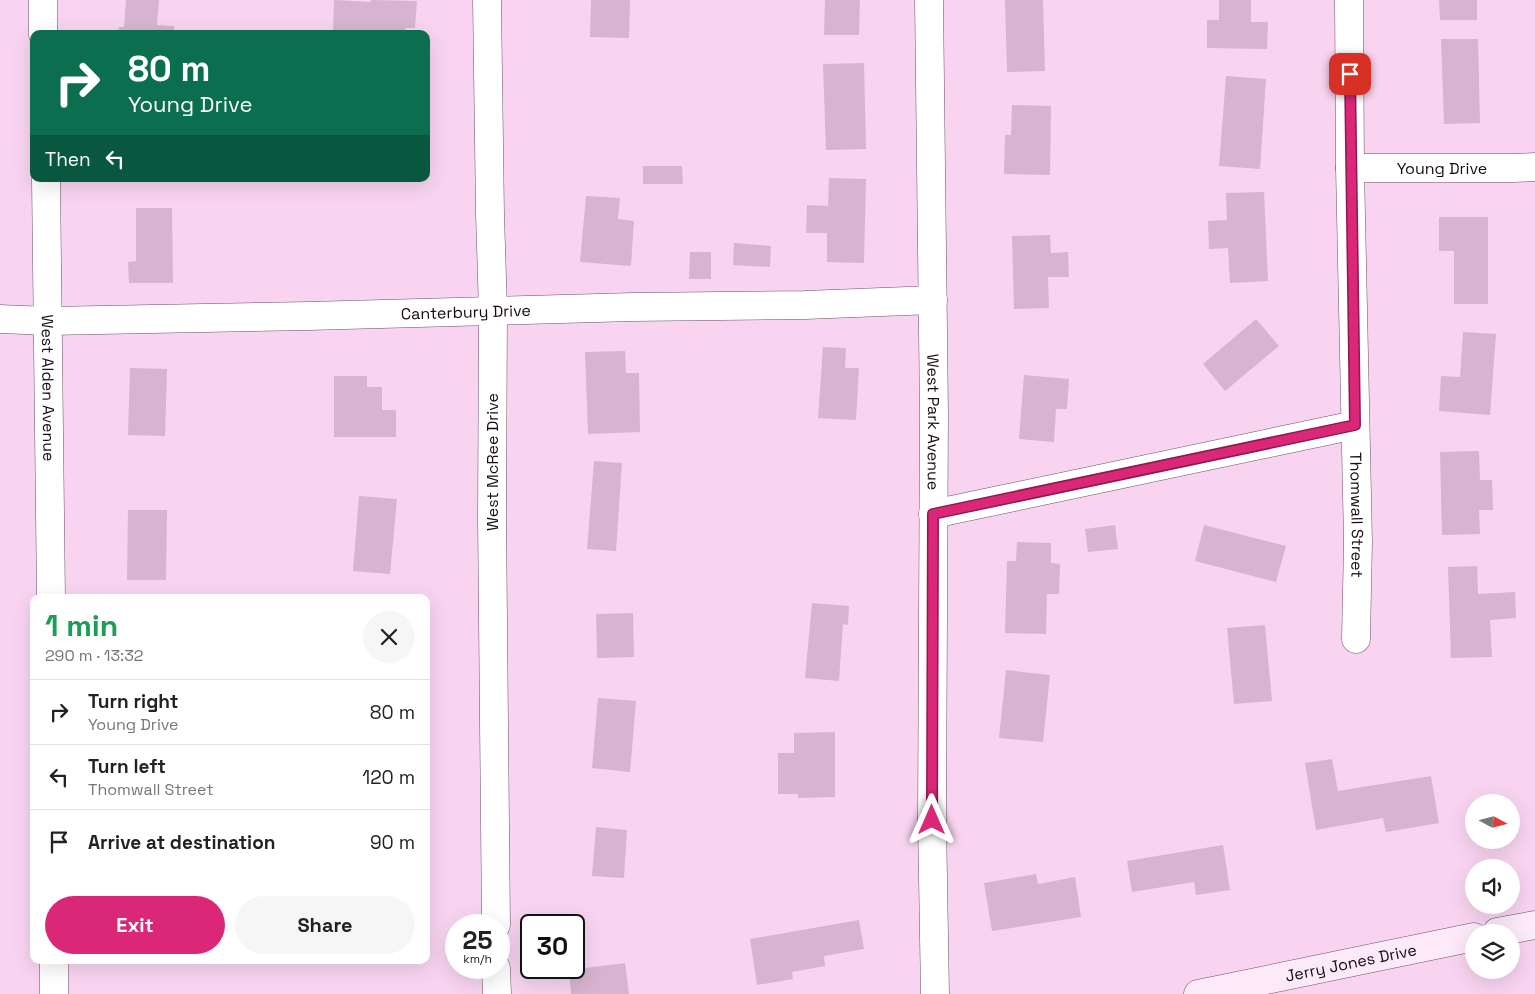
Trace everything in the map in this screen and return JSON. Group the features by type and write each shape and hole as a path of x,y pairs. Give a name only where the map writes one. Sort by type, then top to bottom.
{"main road":[{"path":"1520,928 1535,925"},
{"name":"Jerry Jones Drive","path":"1198,994 1465,939"}],"street":[{"path":"43,0 44,30"},
{"name":"West McRee Drive","path":"487,0 493,311 492,518 496,914"},
{"name":"West Park Avenue","path":"929,0 933,300 932,820 935,994"},
{"name":"Thomwall Street","path":"1349,0 1350,168 1358,542 1356,639"},
{"name":"Young Drive","path":"1350,168 1535,167"},
{"name":"West Alden Avenue","path":"46,182 51,594"},
{"name":"Canterbury Drive","path":"0,320 48,321 633,307 806,306 933,300"},
{"path":"933,514 1355,425"},
{"path":"54,964 54,994"},
{"path":"496,979 497,994"}],"building":[{"path":"126,0 159,0 157,25 174,26 174,30 119,30 119,27 124,27"},
{"path":"334,0 371,2 371,0 417,1 415,28 405,28 405,30 333,30"},
{"path":"591,0 630,0 629,38 590,37"},
{"path":"825,0 860,0 859,35 824,35"},
{"path":"1005,0 1043,0 1045,71 1007,72"},
{"path":"1219,0 1251,0 1251,22 1268,22 1267,49 1207,48 1207,20 1219,20"},
{"path":"1439,0 1477,0 1477,20 1440,20"},
{"path":"1441,39 1478,39 1480,123 1444,124"},
{"path":"864,63 866,149 826,150 823,64"},
{"path":"1226,76 1266,79 1260,169 1219,166"},
{"path":"1012,105 1051,106 1050,175 1004,174 1005,135 1011,135"},
{"path":"643,166 682,166 683,184 643,184"},
{"path":"829,178 866,179 864,263 827,262 827,233 806,233 807,205 828,206"},
{"path":"1264,192 1268,281 1230,283 1228,248 1209,249 1208,221 1227,220 1226,193"},
{"path":"586,196 620,198 618,219 634,221 631,266 580,262"},
{"path":"136,208 172,208 173,283 129,283 128,262 136,261"},
{"path":"1439,217 1488,217 1488,304 1454,304 1454,251 1439,251"},
{"path":"1050,235 1051,253 1068,252 1069,277 1048,277 1049,308 1014,309 1012,236"},
{"path":"734,243 771,246 770,267 733,265"},
{"path":"690,252 711,252 711,279 689,279"},
{"path":"1256,319 1279,346 1225,391 1203,364"},
{"path":"1463,332 1496,334 1490,415 1439,411 1441,376 1460,377"},
{"path":"823,347 846,348 845,368 859,368 856,420 818,418"},
{"path":"625,351 626,373 639,373 640,432 588,434 585,352"},
{"path":"130,368 167,369 165,436 128,435"},
{"path":"1024,375 1069,379 1067,409 1056,409 1054,442 1019,439"},
{"path":"334,376 367,376 367,387 382,387 382,410 396,410 396,437 334,437"},
{"path":"1479,451 1480,480 1492,480 1493,510 1479,510 1480,534 1442,535 1440,452"},
{"path":"594,461 622,463 616,551 587,549"},
{"path":"359,496 397,499 390,574 353,571"},
{"path":"128,510 167,510 166,580 127,580"},
{"path":"1115,525 1118,549 1088,552 1085,529"},
{"path":"1204,525 1286,546 1276,582 1195,561"},
{"path":"1017,542 1051,543 1051,563 1060,564 1059,594 1047,594 1046,634 1005,633 1007,561 1016,561"},
{"path":"1477,566 1478,594 1515,592 1516,618 1490,620 1492,657 1451,658 1448,567"},
{"path":"812,603 849,606 848,625 843,624 839,681 805,678"},
{"path":"633,613 634,657 597,658 596,614"},
{"path":"1265,625 1272,701 1234,704 1227,628"},
{"path":"1006,670 1050,675 1043,742 999,738"},
{"path":"598,698 636,701 630,772 592,768"},
{"path":"835,732 835,797 798,798 798,794 778,794 778,753 794,753 794,733"},
{"path":"1332,759 1338,791 1431,776 1439,823 1386,832 1383,818 1316,830 1305,763"},
{"path":"596,827 627,830 624,878 592,876"},
{"path":"1223,845 1230,890 1196,895 1194,882 1132,892 1127,861"},
{"path":"1036,874 1038,884 1075,877 1081,917 992,931 984,883"},
{"path":"859,920 864,949 824,956 825,966 792,972 793,979 757,985 750,939"},
{"path":"625,963 629,994 571,994 570,979 585,979 585,968"}],"route":[{"path":"932,820 933,514 1355,425 1350,74"}]}
